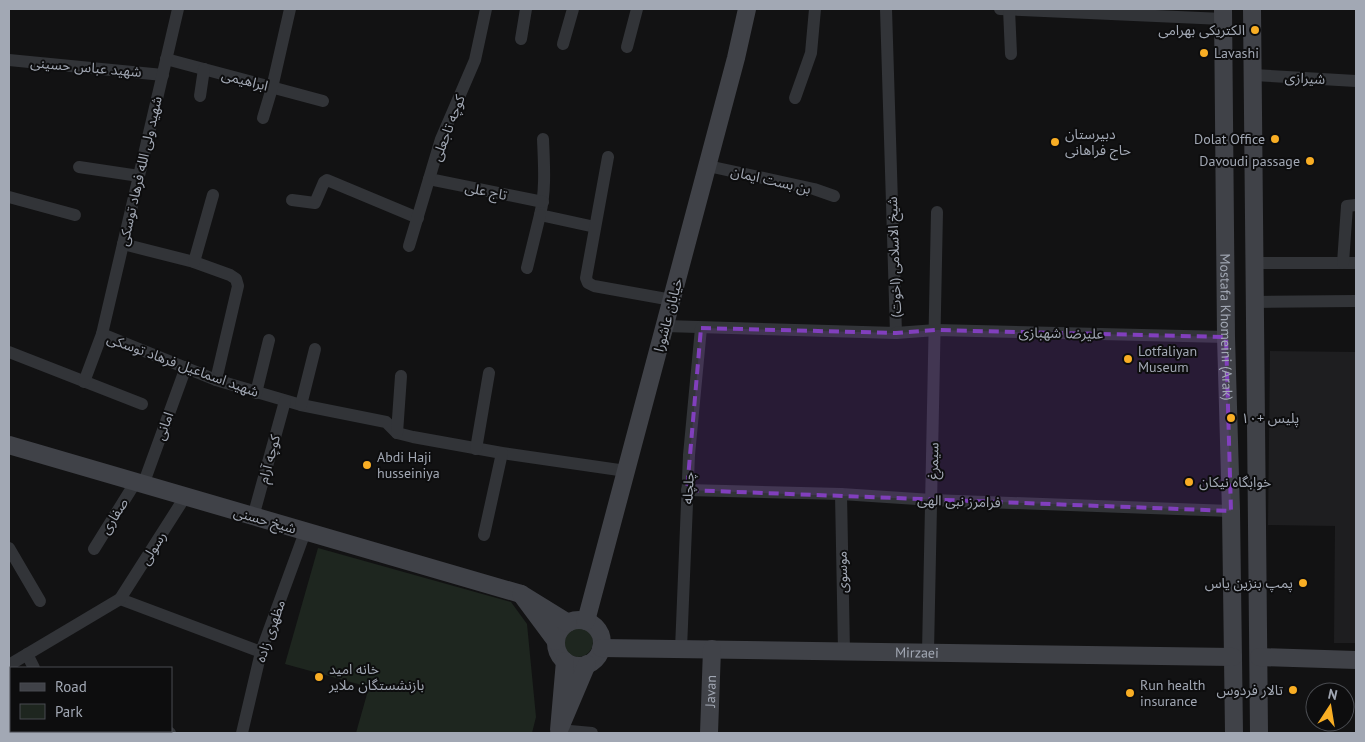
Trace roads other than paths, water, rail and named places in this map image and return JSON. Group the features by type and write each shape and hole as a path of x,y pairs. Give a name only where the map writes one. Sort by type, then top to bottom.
{"main road":[{"name":"خیابان عاشورا","path":"586,621 708,166 747,9"},
{"name":"Mostafa Khomeini (Arak)","path":"1252,9 1259,733"},
{"name":"Mostafa Khomeini (Arak)","path":"1223,14 1226,337 1234,733"},
{"name":"شیخ حسنی","path":"9,445 521,594 568,623"},
{"path":"521,594 556,641"},
{"path":"559,732 587,664 598,654 601,648 600,634 597,628 586,621 580,620 568,623 558,634 556,641 557,649 565,661 576,665 587,664"},
{"name":"Mirzaei","path":"601,648 1233,657"},
{"name":"Javan","path":"709,733 712,649"},
{"path":"1259,657 1356,660"},
{"path":"559,732 565,661"}],"street":[{"name":"شهید ولی الله فرهاد توسکی","path":"102,334 178,9"},
{"path":"263,118 272,88 290,9"},
{"name":"کوچه تاجعلی","path":"409,246 441,139 474,60 486,9"},
{"path":"521,39 526,9"},
{"path":"563,44 573,9"},
{"path":"627,46 636,9"},
{"path":"794,98 811,53 815,9"},
{"name":"شیخ الاسلامی (اخوت)","path":"665,326 896,333 886,9"},
{"path":"1000,9 1223,14"},
{"path":"1009,9 1011,54"},
{"name":"ابراهیمی","path":"166,59 323,101"},
{"name":"شهید عباس حسینی","path":"9,60 163,75"},
{"path":"200,96 204,69"},
{"name":"شیرازی","path":"1253,75 1356,81"},
{"path":"527,268 541,208 543,139"},
{"path":"608,157 586,278 588,283 594,286 672,300"},
{"name":"بن بست ایمان","path":"708,166 814,189 834,196"},
{"path":"79,167 139,176"},
{"name":"تاج علی","path":"429,179 541,208 595,228"},
{"path":"292,200 315,202 324,182 327,180 418,218"},
{"path":"194,262 213,195"},
{"path":"9,197 75,215"},
{"path":"1343,263 1347,206 1356,205"},
{"name":"سیمرغ","path":"928,652 937,212"},
{"path":"123,244 194,262 236,279 238,286 216,380"},
{"path":"1255,263 1356,263"},
{"path":"1255,302 1356,301"},
{"name":"چلچله","path":"681,649 689,455 702,328"},
{"name":"علیرضا شهبازی","path":"896,333 936,330 1226,337"},
{"name":"شهید اسماعیل فرهاد توسکی","path":"84,382 102,334 216,380 256,393 301,405 386,422 396,433 476,449 626,471"},
{"path":"256,393 269,340"},
{"path":"301,405 315,349"},
{"path":"9,352 142,404"},
{"name":"امانی","path":"139,484 186,367"},
{"path":"476,449 489,373"},
{"path":"396,433 401,376"},
{"name":"کوچه آرام","path":"253,517 285,401"},
{"path":"484,535 502,453"},
{"name":"صفاری","path":"94,549 139,484"},
{"name":"فرامرز نبی الهی","path":"688,490 841,494 932,500 1231,511"},
{"name":"موسوی","path":"841,494 844,651"},
{"name":"رسولی","path":"120,599 185,497"},
{"name":"مظهری زاده","path":"242,733 261,652 305,532"},
{"path":"9,548 40,602"},
{"path":"9,665 120,599 261,652"},
{"path":"27,654 34,667"},
{"path":"559,732 592,733"}],"place":[{"name":"الکتریکی بهرامی","path":"1255,30"},
{"name":"Lavashi","path":"1204,53"},
{"name":"Dolat Office","path":"1275,139"},
{"name":"دبیرستان حاج فراهانی","path":"1055,142"},
{"name":"Davoudi passage","path":"1310,161"},
{"name":"Lotfaliyan Museum","path":"1128,359"},
{"name":"پلیس +۱۰","path":"1231,418"},
{"name":"Abdi Haji husseiniya","path":"367,465"},
{"name":"خوابگاه نیکان","path":"1189,482"},
{"name":"پمپ بنزین یاس","path":"1303,583"},
{"name":"خانه امید بازنشستگان ملایر","path":"319,677"},
{"name":"تالار فردوس","path":"1293,690"},
{"name":"Run health insurance","path":"1130,693"}]}
